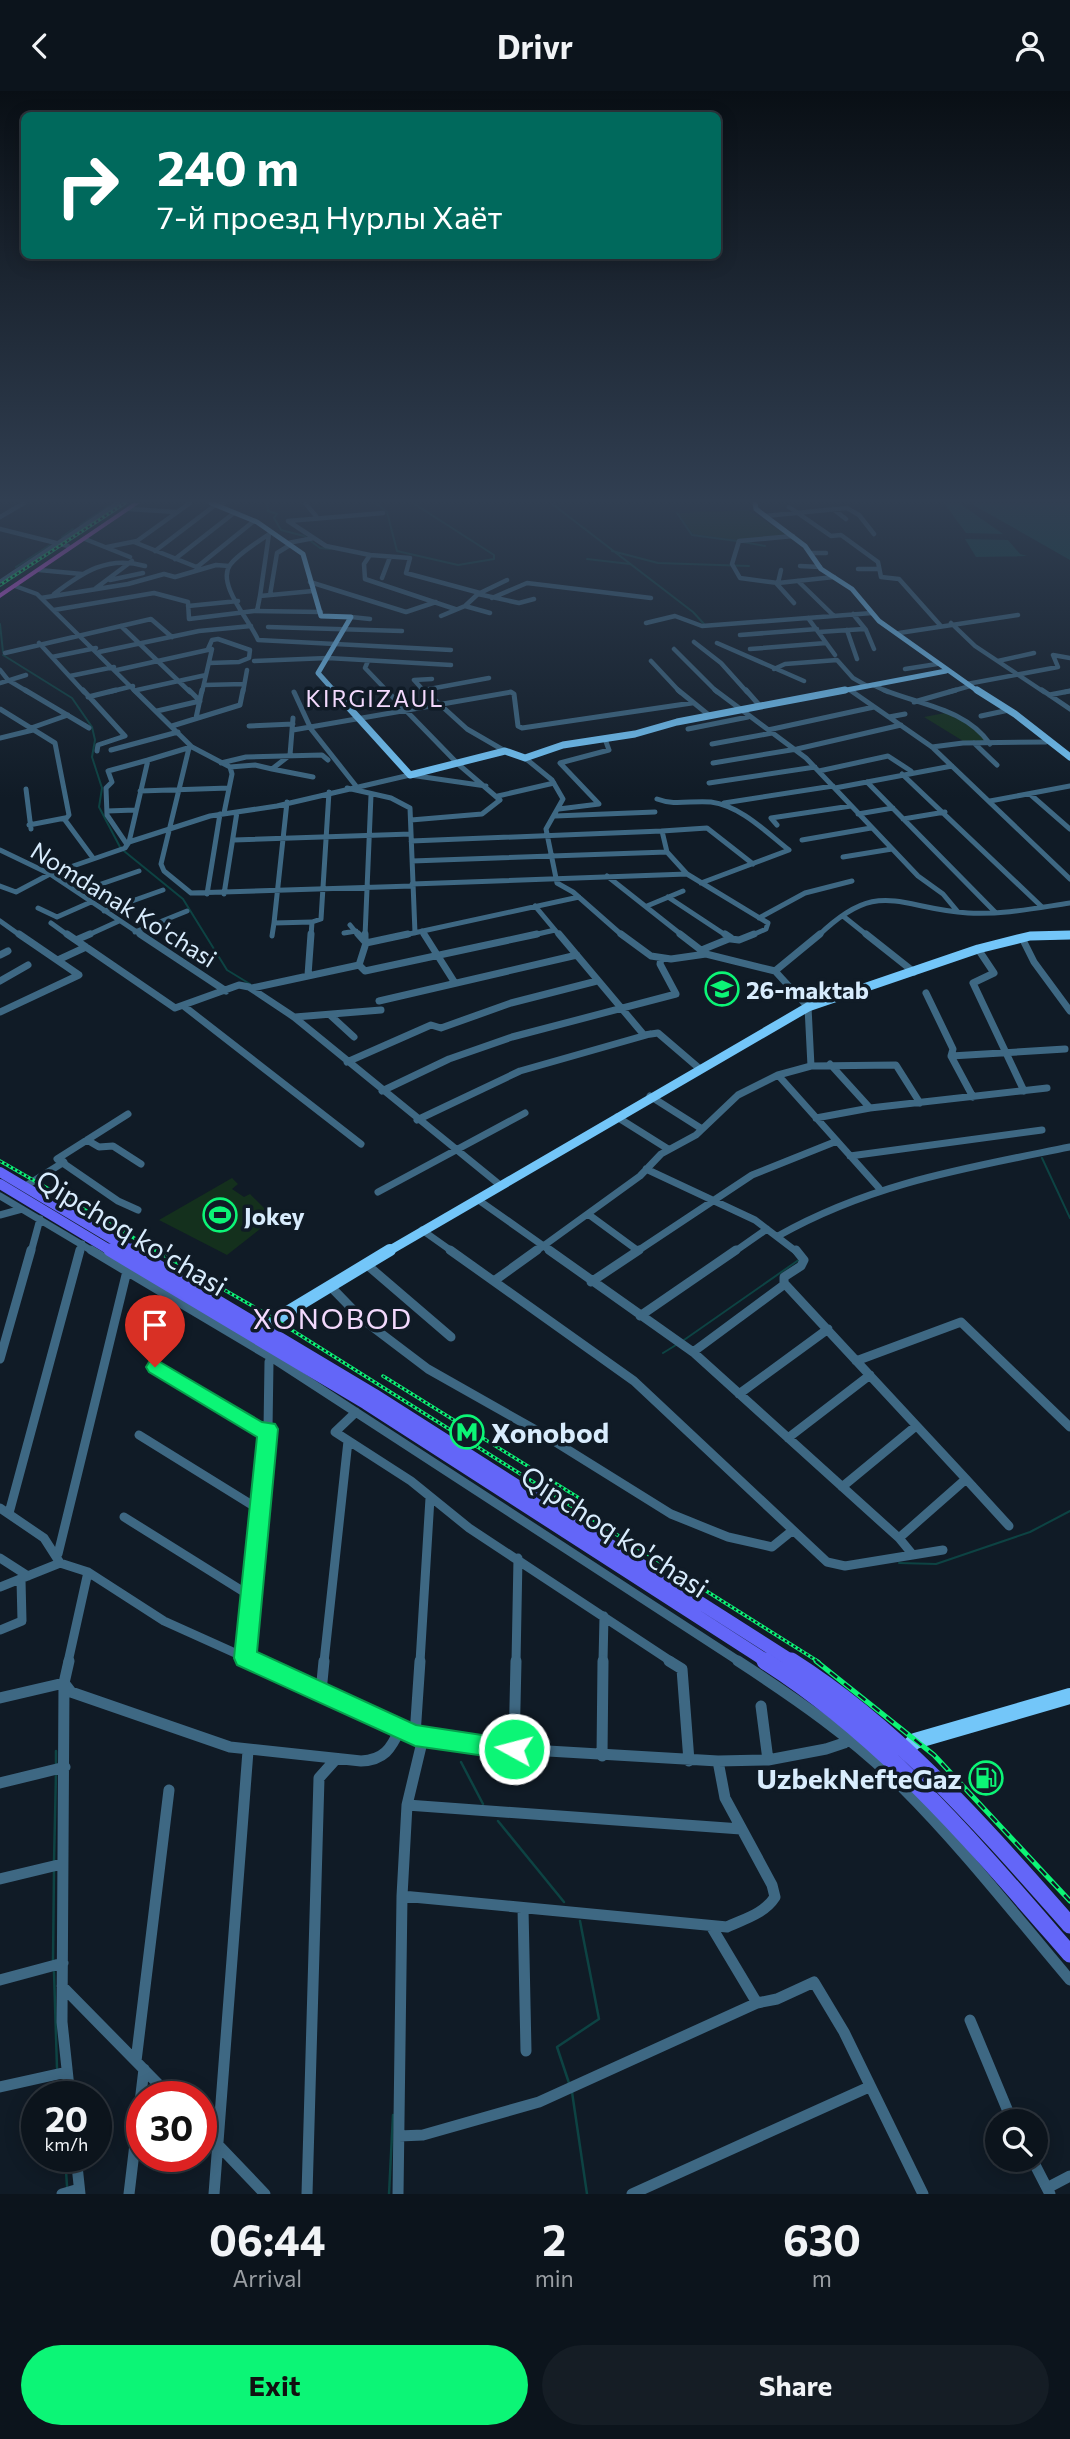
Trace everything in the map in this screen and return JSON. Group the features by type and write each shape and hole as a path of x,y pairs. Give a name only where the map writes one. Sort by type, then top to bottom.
{"main road":[{"name":"Qipchoq ko'chasi","path":"0,1173 766,1643 860,1728"},
{"name":"Qipchoq ko'chasi","path":"0,1184 262,1332 275,1353 761,1656 900,1754 977,1819 1070,1925"},
{"name":"Qipchoq ko'chasi","path":"900,1754 1070,1954"}],"street":[{"path":"44,601 97,650 191,747 230,767 255,765 313,777"},
{"path":"54,610 106,601"},
{"path":"186,601 189,619"},
{"path":"188,606 237,601"},
{"path":"238,601 243,614 254,626 258,640 262,641 451,650"},
{"path":"257,611 259,601"},
{"path":"317,601 321,616 370,619"},
{"path":"371,601 406,612 436,602 456,609"},
{"path":"466,606 470,601"},
{"path":"819,601 834,616"},
{"path":"862,601 872,613 946,671 1009,711 1046,742 1070,757"},
{"path":"919,601 940,625"},
{"path":"441,615 466,606 490,613"},
{"path":"189,619 257,611 321,613"},
{"path":"646,624 678,616 689,624 702,626 872,613"},
{"path":"853,614 874,649"},
{"path":"899,633 951,623 1018,615"},
{"path":"351,617 338,645 318,673 410,775 486,786"},
{"path":"808,618 835,655"},
{"path":"5,653 39,643 153,619 172,636"},
{"path":"189,619 207,630"},
{"path":"951,623 975,646 1070,709"},
{"path":"52,657 251,625"},
{"path":"121,626 200,701"},
{"path":"268,627 402,631"},
{"path":"740,635 864,629"},
{"path":"847,630 857,659"},
{"path":"208,649 212,640 218,639 250,650 249,658 243,662 209,663"},
{"path":"694,642 722,661 726,673 760,706"},
{"path":"39,643 125,737 98,745 97,751"},
{"path":"717,643 804,681"},
{"path":"750,649 826,643"},
{"path":"70,676 159,661 208,649"},
{"path":"196,718 212,650 208,649"},
{"path":"674,649 738,711 797,749 918,876 943,894 958,912"},
{"path":"997,661 1034,653"},
{"path":"914,703 969,685 1058,667 1053,655 1070,658"},
{"path":"254,661 328,658 451,665"},
{"path":"368,660 365,668 458,764 500,800 482,814 411,820"},
{"path":"774,669 785,664 837,660 853,678 914,703 962,718 985,735 990,744"},
{"path":"651,661 692,703 710,716"},
{"path":"905,669 937,664"},
{"path":"0,670 8,681 89,728"},
{"path":"172,726 240,705 247,670"},
{"path":"525,758 563,745 946,671"},
{"path":"0,683 26,675"},
{"path":"88,697 206,675"},
{"path":"424,690 489,678"},
{"path":"432,679 414,679 438,705 478,738 525,758 554,783 563,799 546,827 554,879 579,897 609,925 652,955 661,958 705,951 731,939"},
{"path":"204,685 244,684"},
{"path":"850,690 932,747 1070,879"},
{"path":"1048,695 1070,691"},
{"path":"294,692 311,729 356,786"},
{"path":"250,726 293,724 311,729 512,692 518,726 524,728 692,703"},
{"path":"157,711 200,701"},
{"path":"712,744 874,707"},
{"path":"0,709 51,739 56,745 69,815 30,827 26,789"},
{"path":"981,716 1009,711"},
{"path":"889,717 905,714"},
{"path":"0,738 68,715"},
{"path":"688,729 748,717"},
{"path":"272,769 290,755 293,724"},
{"path":"713,763 797,749 901,725"},
{"path":"111,750 178,732"},
{"path":"559,809 599,804 560,763 609,750 605,739"},
{"path":"932,747 974,743 1046,742"},
{"path":"974,743 997,765"},
{"path":"124,846 107,811 106,788 112,782 108,771 191,747"},
{"path":"191,747 161,868 191,893 277,892 687,874"},
{"path":"0,886 16,893 50,874 171,828 222,814 287,803 505,751"},
{"path":"220,763 246,757 290,755 322,755 328,760"},
{"path":"709,783 817,769 888,755 911,771"},
{"path":"124,846 148,760"},
{"path":"724,803 867,782 911,771 952,766"},
{"path":"207,894 229,788 230,767"},
{"path":"902,773 1042,907"},
{"path":"867,782 995,912"},
{"path":"498,796 554,783"},
{"path":"990,801 1070,786"},
{"path":"140,791 229,788"},
{"path":"347,788 391,798 407,805 411,820 412,885 419,932 439,956 455,983"},
{"path":"274,923 320,921 329,792"},
{"path":"371,795 366,942 359,965 361,970 555,930"},
{"path":"1031,795 1070,829"},
{"path":"657,799 692,805 717,803 742,812 789,850 701,883"},
{"path":"272,936 287,803"},
{"path":"777,825 771,818 851,806"},
{"path":"858,814 893,808"},
{"path":"107,811 135,810"},
{"path":"224,894 237,812"},
{"path":"555,816 655,812"},
{"path":"904,819 945,812"},
{"path":"65,818 75,837 93,858"},
{"path":"234,840 369,835 547,835 707,828 752,864"},
{"path":"802,840 871,828"},
{"path":"662,831 667,852 687,874 768,923 766,929 739,940 731,939 668,897"},
{"path":"843,857 892,849"},
{"name":"Nomdanak Ko'chasi","path":"0,850 50,874 226,991"},
{"path":"412,861 667,852"},
{"path":"78,892 139,871"},
{"path":"607,876 705,951 775,971 808,1007 811,1066"},
{"path":"759,918 805,893 852,881"},
{"path":"104,911 163,890"},
{"path":"647,906 683,891"},
{"path":"366,942 579,897"},
{"path":"775,971 796,958 817,934 843,916 873,901 911,903 958,912 995,912 1070,903"},
{"path":"38,908 57,917 91,902"},
{"path":"535,906 621,1008 645,1034 650,1034"},
{"path":"135,932 187,911"},
{"path":"843,916 914,972"},
{"path":"0,921 60,959 77,972 78,977 0,1012"},
{"path":"76,940 119,921"},
{"path":"308,975 312,922"},
{"path":"51,923 175,1008 185,1007 239,985 252,988 294,1017 500,1185"},
{"path":"351,925 366,942"},
{"path":"344,933 356,932"},
{"path":"262,1332 330,1286 422,1230 808,1007 978,949 1022,938 1070,935"},
{"path":"1022,938 1034,962 1070,1011"},
{"path":"60,959 86,947"},
{"path":"978,949 994,973 973,983 1006,1047 1004,1052 1024,1091"},
{"path":"0,955 8,951"},
{"path":"379,1001 577,955"},
{"path":"382,1091 449,1059 500,1041 676,994 660,964 661,958"},
{"path":"0,981 28,965"},
{"path":"252,988 359,965"},
{"path":"347,1062 430,1025 440,1029 501,1009 511,1003 597,981"},
{"path":"926,993 953,1049 951,1056 973,1097"},
{"path":"0,1004 9,1008"},
{"path":"185,1007 361,1144"},
{"path":"294,1017 381,1010"},
{"path":"330,1015 354,1037"},
{"path":"417,1120 520,1072 650,1034 658,1033 700,1069"},
{"path":"951,1056 1068,1046"},
{"path":"830,1064 870,1108"},
{"path":"494,1281 588,1214 668,1149 702,1129 738,1095 778,1075 830,1064 896,1065 920,1103"},
{"path":"778,1075 879,1188"},
{"path":"817,1118 870,1108 1047,1088"},
{"path":"650,1096 702,1129"},
{"path":"128,1114 57,1159 118,1201 138,1210"},
{"path":"378,1192 454,1149 525,1114"},
{"path":"617,1117 668,1149"},
{"path":"850,1156 1042,1130"},
{"path":"87,1140 99,1147 113,1146 141,1164"},
{"path":"591,1282 752,1175 837,1141"},
{"path":"778,1236 879,1188 910,1178 1070,1147"},
{"path":"24,1187 64,1162"},
{"path":"646,1169 717,1200 778,1236 804,1260 801,1266 783,1278 785,1284 1009,1526"},
{"path":"0,1196 127,1271 275,1353 356,1412 786,1690 860,1728 901,1786 947,1835 1070,1979"},
{"path":"477,1199 693,1352 899,1538 913,1555"},
{"path":"0,1215 22,1209"},
{"path":"588,1214 637,1250"},
{"path":"0,1359 40,1219"},
{"path":"640,1316 767,1229"},
{"path":"422,1230 634,1381 793,1530 816,1555 836,1565 943,1550"},
{"path":"82,1244 4,1510 59,1559 88,1572 164,1621 419,1737 514,1749 602,1756 690,1761 768,1761 826,1749 860,1728"},
{"path":"366,1264 451,1337"},
{"path":"0,1587 25,1578 59,1559 127,1271"},
{"path":"693,1352 785,1284"},
{"path":"330,1286 362,1319 428,1369 530,1427 671,1514 728,1537 772,1547 793,1530"},
{"path":"856,1361 961,1322 1070,1427"},
{"path":"739,1394 828,1329"},
{"path":"245,1658 275,1353"},
{"path":"155,1367 260,1430 268,1429"},
{"path":"788,1438 870,1375"},
{"path":"356,1412 335,1432 411,1481 430,1498 682,1669 690,1761"},
{"path":"842,1487 916,1426"},
{"path":"139,1435 260,1510"},
{"path":"320,1692 348,1441"},
{"path":"899,1538 966,1479"},
{"path":"398,2194 402,1896 407,1805 419,1737 430,1498"},
{"path":"124,1517 252,1597"},
{"path":"0,1558 25,1578"},
{"path":"514,1749 518,1558"},
{"path":"63,2081 60,2074 61,1986 57,1965 59,1769 64,1683 88,1572"},
{"path":"0,1630 16,1626 22,1621 25,1578"},
{"path":"602,1756 604,1616"},
{"path":"64,1683 71,1692 248,1751 373,1762 383,1758 400,1729"},
{"path":"0,1697 64,1683"},
{"path":"900,1754 915,1741 1070,1696"},
{"path":"761,1706 768,1761"},
{"path":"248,1751 217,2143 265,2194"},
{"path":"307,2194 319,1778 336,1759"},
{"path":"402,1896 727,1927 754,1915 769,1905 775,1896 772,1885 721,1789 718,1761"},
{"path":"0,1783 59,1769"},
{"path":"130,2194 140,2065 169,1790"},
{"path":"407,1805 741,1829"},
{"path":"0,1879 57,1865"},
{"path":"523,1908 526,2051"},
{"path":"711,1926 757,2003"},
{"path":"0,1980 57,1965"},
{"path":"399,2136 423,2135 540,2102 757,2003 777,1999 814,1982 844,2032 923,2194"},
{"path":"61,1986 156,2081"},
{"path":"970,2020 1007,2109"},
{"path":"0,2087 60,2074"},
{"path":"632,2194 869,2087"},
{"path":"72,2192 74,2172"},
{"path":"214,2194 215,2172"},
{"path":"1038,2172 1048,2191 1070,2176"}],"shaded area":[{"path":"945,713 966,723 987,741 963,741 924,717"},
{"name":"Jokey","path":"232,1178 238,1184 232,1189 244,1197 250,1194 274,1218 227,1255 159,1220"}],"waterway":[{"path":"679,601 704,624"},
{"path":"0,624 3,652"},
{"path":"3,655 72,698 92,727 95,740 92,757 102,788 99,807 120,847"},
{"path":"124,851 183,899 227,970 250,984"},
{"path":"1042,1158 1070,1218"},
{"path":"684,1340 800,1259"},
{"path":"663,1353 676,1345"},
{"path":"899,1563 936,1564 1030,1532 1070,1511"},
{"path":"56,1751 56,1764"},
{"path":"461,1762 483,1804"},
{"path":"54,1862 56,1773"},
{"path":"498,1821 564,1902"},
{"path":"53,1960 54,1871"},
{"path":"569,2083 557,2047 599,2019 580,1921"},
{"path":"54,1972 57,2068"},
{"path":"572,2092 587,2194"},
{"path":"389,2194 393,2115"},
{"path":"66,2172 67,2186"}],"railway":[{"path":"0,1161 268,1315 819,1662"},
{"path":"383,1376 579,1498"},
{"path":"816,1661 934,1755 1070,1901"}],"place":[{"name":"26-maktab","path":"722,989"},
{"name":"Jokey","path":"220,1215"},
{"name":"Xonobod","path":"467,1432"},
{"name":"UzbekNefteGaz","path":"986,1778"}],"district":[{"name":"KIRGIZAUL","path":"375,698"},
{"name":"XONOBOD","path":"333,1318"}],"route":[{"path":"155,1367 260,1430 268,1429 245,1658 423,1738 514,1749"}]}
